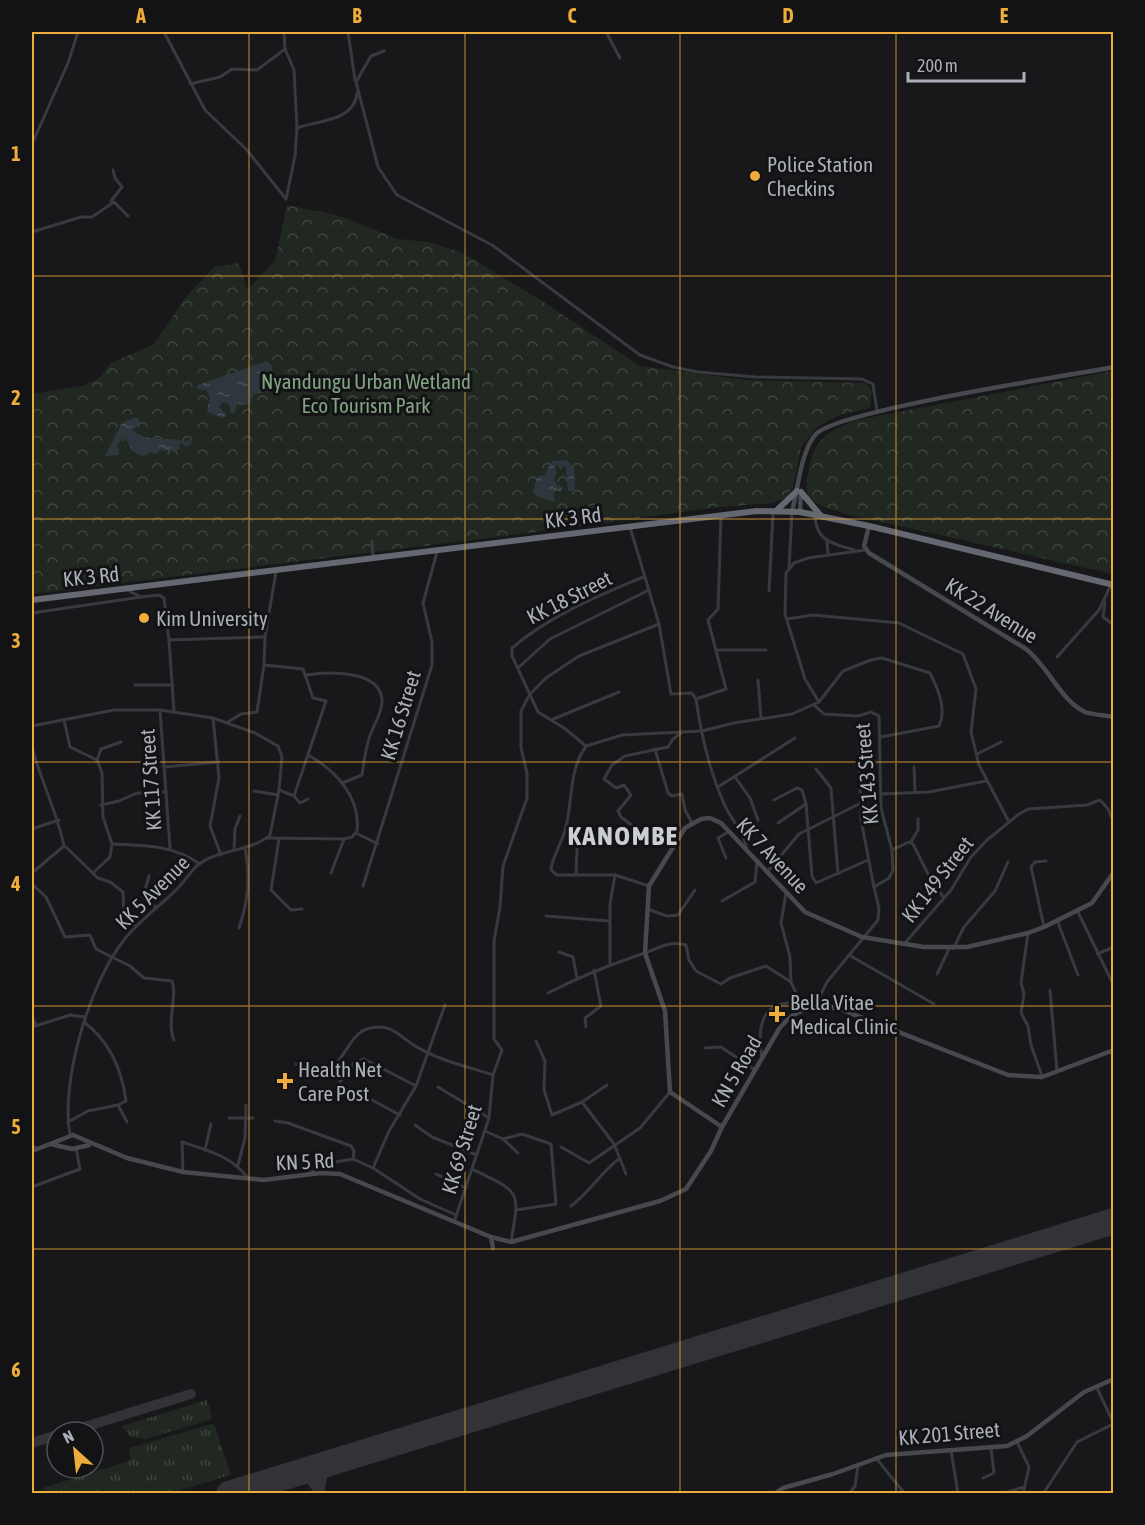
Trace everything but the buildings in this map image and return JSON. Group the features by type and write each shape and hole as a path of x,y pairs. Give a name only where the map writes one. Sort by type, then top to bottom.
{"highway":[{"path":"775,511 787,504 799,491 818,516"},
{"name":"KK 3 Rd","path":"32,600 721,514 775,511 800,512 869,526 1112,585"}],"main road":[{"path":"800,512 799,491 804,459 816,434 827,426 877,411 1113,367"},
{"path":"792,512 799,491"},
{"path":"865,550 869,526"},
{"name":"KK 22 Avenue","path":"865,550 1026,649 1046,667 1066,695 1085,712 1113,717"},
{"name":"KK 7 Avenue","path":"692,823 710,818 721,823 786,893 805,912 815,918 862,937 904,945 951,949 1028,933 1057,921 1097,898 1113,872"},
{"path":"692,823 674,843 650,886 645,954 665,1011 669,1092 722,1127"},
{"name":"KN 5 Road","path":"511,1242 675,1196 686,1188 697,1175 722,1127 786,1021 803,1010 815,1006 840,1009 1008,1075 1042,1077 1112,1051"},
{"path":"33,1148 69,1135"},
{"path":"68,1147 65,1143 69,1135"},
{"name":"KN 5 Rd","path":"69,1135 127,1158 183,1172 248,1179 275,1179 306,1174 340,1174 491,1237 511,1242"},
{"path":"77,1137 77,1147"},
{"name":"KN 5 Rd","path":"46,1144 68,1147 92,1145"},
{"path":"491,1237 494,1248"},
{"name":"KK 201 Street","path":"774,1494 783,1488 833,1474 876,1458 951,1448 991,1449 1017,1442 1074,1399 1113,1379"}],"street":[{"path":"32,144 68,63 78,32"},
{"path":"164,32 186,70 190,84 204,110 246,149 286,199 295,156 297,128 294,70 285,49 284,32"},
{"path":"348,32 356,82 378,167 397,195 492,245 640,355 673,367 698,372 756,377 862,379 873,384 877,411"},
{"path":"606,32 620,58"},
{"path":"190,84 220,77 232,69 257,70 285,49"},
{"path":"297,128 340,116 350,110 357,99 356,82 371,56 384,51"},
{"path":"32,232 81,217 92,217 110,203 124,186 115,178 113,170"},
{"path":"117,194 117,203 128,216"},
{"path":"110,203 117,203"},
{"path":"769,591 775,511"},
{"path":"792,512 789,567 783,608 805,679 819,702"},
{"path":"696,699 725,691 708,620 718,609 721,514"},
{"path":"818,516 816,530 827,541 856,550"},
{"name":"KK 18 Street","path":"586,746 538,712 512,656 512,648 538,626 568,609 643,577 630,527"},
{"path":"372,541 373,558"},
{"path":"827,541 828,555"},
{"name":"KK 16 Street","path":"363,886 378,844 432,665 432,642 423,603 437,550"},
{"path":"789,567 808,558 865,550"},
{"path":"228,722 241,714 257,712 264,665 265,637 277,570"},
{"path":"643,577 659,624 671,694 692,693 696,699 702,731 718,787 727,808 741,830 747,853"},
{"path":"1057,657 1099,610 1112,585"},
{"path":"125,589 141,597"},
{"path":"519,667 550,639 648,591"},
{"path":"32,613 141,597 159,595 164,598 174,712"},
{"path":"1106,597 1103,617 1113,625"},
{"path":"787,619 813,615 900,623 958,650 968,664 976,689 971,732 977,754 986,781 1009,822"},
{"path":"530,694 546,678 579,656 659,624"},
{"path":"169,640 265,637"},
{"path":"717,650 766,650"},
{"path":"650,886 615,875 556,875 550,868 552,859 559,851 569,815 575,765 586,746 622,735 702,731 761,718 783,716 819,702 849,668 882,658 930,673 940,694 939,726 881,736"},
{"path":"264,665 299,668 306,675 313,698 326,701 294,796"},
{"path":"306,675 333,672 350,674 375,686 381,695 382,702 368,741 362,775 342,783"},
{"path":"758,680 761,718"},
{"path":"135,685 173,685"},
{"path":"551,720 619,692"},
{"name":"KK 69 Street","path":"454,1222 489,1118 493,1075 502,1050 494,1039 494,934 500,907 503,866 527,798 527,773 519,726 521,711 530,694"},
{"name":"KK 143 Street","path":"814,705 824,714 858,716 876,712 881,736 880,795 892,850 893,870 889,878 874,887"},
{"path":"32,726 114,710 160,710 228,722 278,746 283,762 274,827 267,838"},
{"name":"KK 117 Street","path":"160,710 170,848"},
{"path":"213,718 219,778 210,826 221,855"},
{"path":"64,720 70,747 97,760"},
{"path":"674,843 655,828 650,827 641,832 621,817 618,811 631,795 630,791 624,784 616,788 604,778 618,760 634,752 668,747 673,739 686,732"},
{"path":"718,787 795,738"},
{"path":"93,873 110,857 112,844 101,805 102,773 97,760 101,749 121,742"},
{"path":"815,1006 827,982 878,920 879,908 859,804 859,742"},
{"path":"977,754 1001,742"},
{"path":"32,747 58,820 64,846 98,878 110,882 123,892 124,917 136,926"},
{"path":"655,749 668,793 672,796 682,794 685,810 692,823"},
{"path":"308,755 329,767 342,783 356,811 356,833"},
{"path":"32,763 36,761"},
{"path":"164,767 219,762"},
{"path":"914,767 915,792"},
{"path":"816,769 831,788 838,874"},
{"path":"734,776 750,798 758,820"},
{"path":"880,795 940,791 986,781"},
{"path":"774,801 800,788 806,804 813,881 820,883 868,860"},
{"path":"279,790 294,796 301,803 308,799"},
{"path":"254,791 278,795"},
{"path":"101,805 119,801 137,793 166,792"},
{"name":"KK 149 Street","path":"904,945 944,898 971,857 1009,822 1028,809 1087,805 1100,800 1108,810 1113,824"},
{"path":"778,823 806,804"},
{"path":"767,872 799,834 859,804"},
{"path":"234,850 235,829 240,816"},
{"path":"892,850 911,842 918,830 918,819"},
{"path":"32,829 58,820"},
{"path":"576,875 577,849 586,828"},
{"path":"726,858 718,838 728,832"},
{"path":"356,833 378,844"},
{"path":"267,838 344,839 356,833"},
{"name":"KK 5 Avenue","path":"69,1135 70,1084 84,1022 112,957 136,926 200,864 267,838"},
{"path":"279,838 271,890 291,910 302,909"},
{"path":"331,873 344,839"},
{"path":"911,842 927,868 928,876 944,898"},
{"path":"112,844 170,848 200,864"},
{"path":"32,873 64,846"},
{"path":"239,928 248,899 250,882 245,847"},
{"path":"1044,927 1031,867 1035,862 1046,861"},
{"path":"722,901 755,882 757,862"},
{"path":"937,974 964,927 995,891 1008,862"},
{"path":"610,963 609,921 615,875"},
{"path":"149,876 143,897 157,908"},
{"path":"32,884 46,897 62,935 69,938 90,935 96,949 130,966 144,978 174,983 171,1029 174,1040"},
{"path":"647,909 667,916 678,915 695,890"},
{"path":"786,893 781,923 790,957 791,982 803,1010"},
{"path":"1077,910 1113,986"},
{"path":"546,916 609,921"},
{"path":"1057,921 1078,975"},
{"path":"1028,933 1021,983 1024,994 1021,1013 1028,1026 1031,1045 1042,1077"},
{"path":"548,993 610,963 645,954 666,944 681,944 688,948 689,960 696,971 721,984 730,978 764,966 791,982"},
{"path":"1097,954 1113,946"},
{"path":"559,951 571,955 577,978"},
{"path":"849,954 934,1004"},
{"path":"586,1027 585,1018 601,1006 594,970"},
{"path":"1050,990 1057,1072"},
{"path":"762,1061 759,1031 766,1016 777,1005 785,1002 800,1003"},
{"path":"373,1168 416,1086 445,1005"},
{"path":"32,1016 34,1026 70,1015 86,1017"},
{"path":"68,1122 88,1111 126,1103 125,1092 106,1044 84,1022"},
{"path":"296,1064 309,1074 327,1072 335,1067 348,1044 357,1036 378,1026 387,1027 428,1052 461,1066 493,1075"},
{"path":"536,1041 545,1061 544,1090 551,1114 557,1115 607,1085"},
{"path":"1112,1051 1113,1043"},
{"path":"705,1048 721,1047 756,1071"},
{"path":"340,1082 354,1063 361,1059 416,1086"},
{"path":"438,1087 489,1118"},
{"path":"561,1147 586,1164 646,1122 669,1092"},
{"path":"349,1093 370,1099 400,1115"},
{"path":"582,1102 614,1144 626,1174"},
{"path":"118,1105 127,1122"},
{"path":"238,1165 245,1138 246,1105"},
{"path":"229,1118 252,1118"},
{"path":"275,1121 288,1123 351,1146 354,1151 353,1160"},
{"path":"206,1150 211,1124"},
{"path":"416,1125 432,1137 477,1155"},
{"path":"485,1131 503,1139 518,1153"},
{"path":"503,1139 522,1134 550,1143 552,1146 556,1204 516,1209"},
{"path":"183,1172 182,1142 238,1165 248,1179"},
{"path":"32,1187 80,1169 77,1147"},
{"path":"571,1206 588,1193 606,1169 620,1158"},
{"path":"306,1174 330,1163 353,1160 373,1168 411,1193 456,1215"},
{"path":"472,1169 514,1194 516,1209 511,1242"},
{"path":"436,1174 466,1188"},
{"path":"407,1203 411,1193"},
{"path":"1043,1494 1077,1442 1113,1424 1096,1386"},
{"path":"1017,1442 1029,1467 1023,1494"},
{"path":"951,1448 958,1494"},
{"path":"983,1478 994,1473 991,1449"},
{"path":"876,1458 905,1494"},
{"path":"849,1494 857,1479 857,1465"},
{"path":"1001,1494 1024,1487"}],"green space":[{"name":"Nyandungu Urban Wetland Eco Tourism Park","path":"287,205 337,215 398,239 428,242 461,252 542,301 640,366 745,380 867,383 872,392 870,408 839,415 816,428 801,448 793,488 785,498 773,503 719,507 536,532 32,594 32,394 83,386 99,378 111,363 154,344 185,298 214,267 239,263 247,290 275,261"},
{"path":"1113,371 1113,574 845,514 822,506 813,501 808,494 809,467 820,441 835,430 857,420"},
{"path":"207,1400 212,1417 210,1420 145,1439 130,1437 122,1426"},
{"path":"212,1424 215,1426 231,1475 171,1493 45,1493 43,1488 68,1480 105,1480 105,1469 129,1461 131,1458 129,1448"}],"water":[{"path":"267,361 272,366 272,371 268,376 262,373 260,375 260,384 272,378 282,381 280,389 254,394 249,405 237,404 235,413 231,414 229,404 222,402 219,407 227,415 223,418 207,412 210,397 206,390 196,389 198,385"},
{"path":"138,418 140,423 133,430 144,437 185,442 188,440 192,443 186,447 182,443 179,446 180,449 160,450 156,454 150,452 144,456 132,451 124,435 118,445 119,455 105,456 122,423"},
{"path":"566,460 574,467 575,492 568,491 566,467 562,466 561,470 557,465 554,467 557,472 554,480 558,486 563,487 561,492 557,490 553,494 555,502 538,497 533,492 537,477 544,475 552,461"}],"taxiway":[{"path":"105,1421 191,1394"},
{"path":"32,1443 45,1439"},
{"path":"320,1492 324,1473 338,1460"},
{"path":"292,1474 309,1478 321,1493"}],"runway":[{"path":"229,1494 1114,1221"}],"place":[{"name":"Police Station Checkins","path":"755,176"},
{"name":"Kim University","path":"144,618"},
{"name":"Bella Vitae Medical Clinic","path":"777,1014"},
{"name":"Health Net Care Post","path":"285,1081"}],"district":[{"name":"KANOMBE","path":"623,835"}]}
